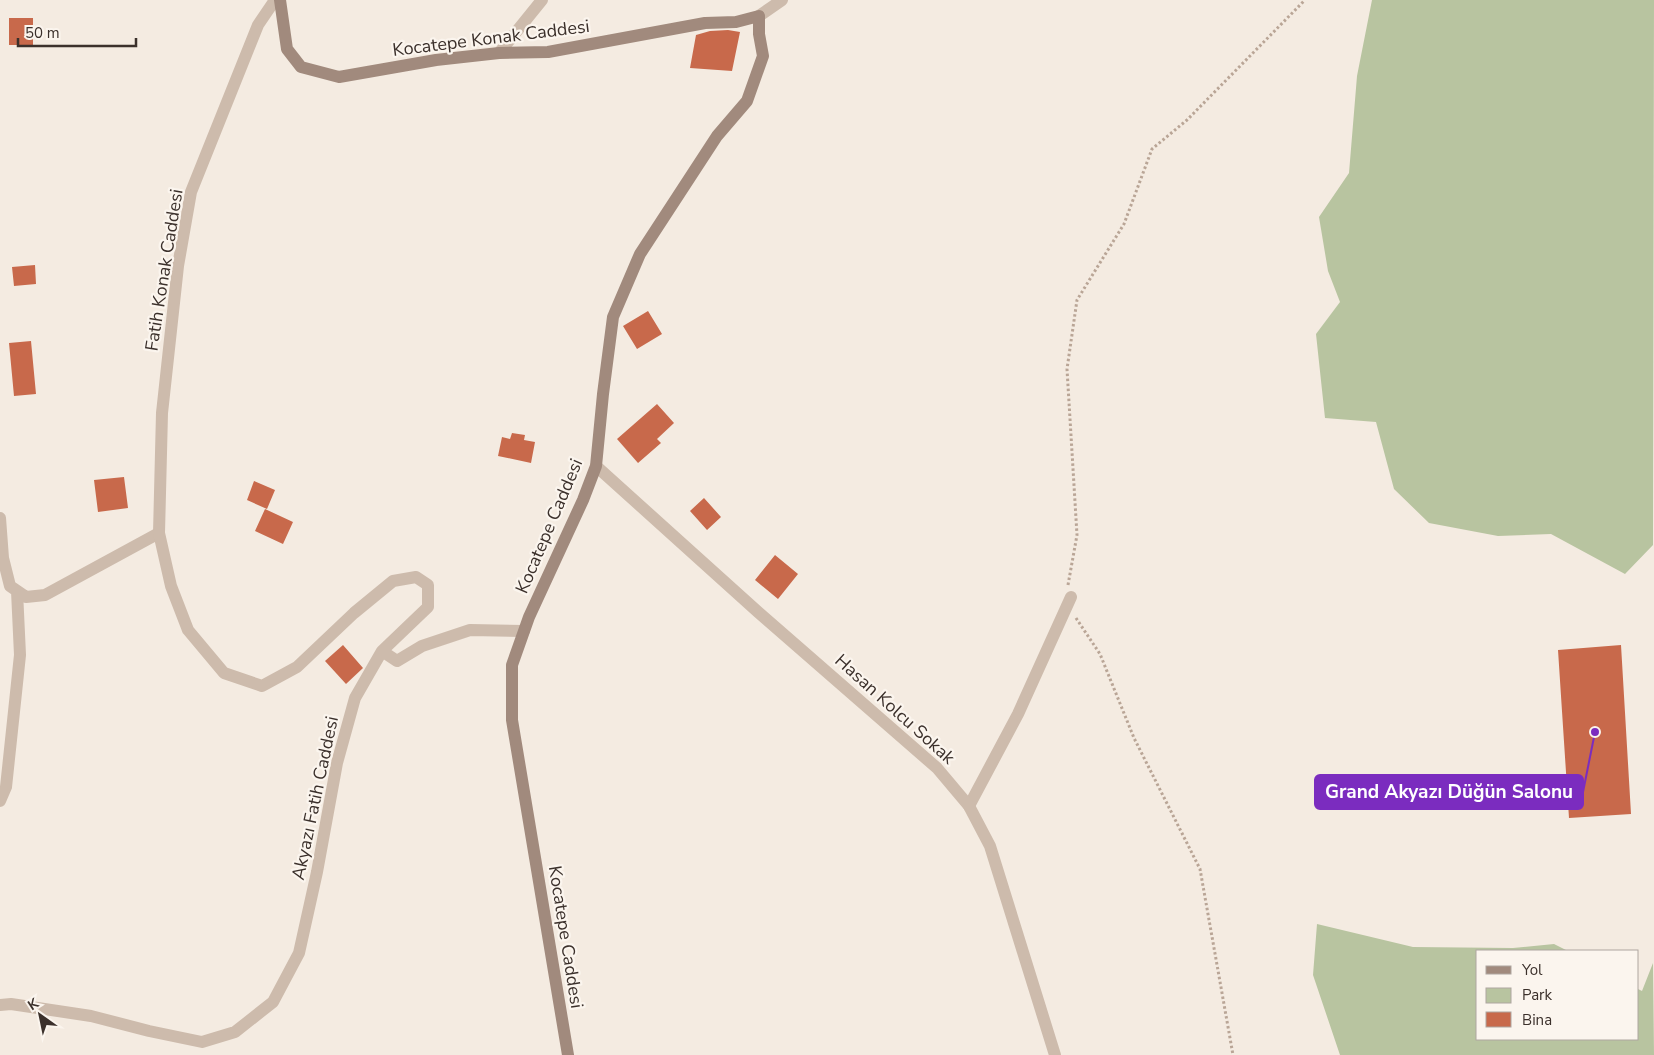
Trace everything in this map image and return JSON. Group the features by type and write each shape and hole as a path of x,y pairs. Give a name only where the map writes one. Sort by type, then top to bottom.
{"main road":[{"name":"Kocatepe Konak Caddesi","path":"280,0 287,49 296,61 301,67 339,77 436,60 499,53 548,52 705,23 736,22 759,16"},
{"name":"Kocatepe Caddesi","path":"568,1055 512,720 512,665 529,617 583,500 596,466 612,317 640,254 717,136 747,102 762,56 759,16"}],"street":[{"name":"Fatih Konak Caddesi","path":"159,533 162,413 178,266 191,192 258,26 276,0"},
{"path":"499,53 542,0"},
{"name":"Kocatepe Konak Caddesi","path":"759,16 782,0"},
{"name":"Hasan Kolcu Sokak","path":"596,466 758,612 936,768 969,806 990,846 1056,1055"},
{"path":"0,518 3,558 10,586 26,597 45,595 159,533"},
{"name":"Akyazı Fatih Caddesi","path":"0,1005 11,1004 91,1016 202,1042 235,1032 273,1002 299,953 317,872 336,763 355,698 382,652 428,607 428,586 416,577 393,581 354,613 298,667 262,686 224,673 188,630 171,586 159,533"},
{"path":"0,801 6,787 20,655 17,591"},
{"path":"969,806 1018,714 1071,597"},
{"path":"382,652 397,662 422,646 470,630 524,631"}],"path":[{"path":"1233,1055 1200,869 1134,738 1100,654 1076,618 1067,582 1077,535 1067,369 1077,300 1124,224 1152,149 1187,120 1304,0"}],"green space":[{"path":"1372,0 1654,0 1653,545 1625,574 1551,534 1498,536 1429,523 1394,489 1376,422 1325,418 1316,334 1340,302 1328,271 1319,217 1349,173 1357,76"},
{"path":"1317,924 1413,947 1513,948 1554,944 1566,950 1476,950 1476,1040 1639,1040 1639,990 1642,991 1653,963 1654,1055 1340,1055 1313,975"}],"building":[{"path":"9,18 33,18 33,45 9,45"},
{"path":"728,30 740,32 732,71 690,68 696,35 710,31"},
{"path":"35,265 36,284 14,286 12,267"},
{"path":"648,311 662,334 637,349 623,326"},
{"path":"31,341 36,394 14,396 9,343"},
{"path":"657,404 674,423 657,439 661,443 638,463 617,439"},
{"path":"512,433 525,435 524,440 535,442 531,463 498,456 502,437 510,439"},
{"path":"124,477 128,508 98,512 94,480"},
{"path":"254,481 275,490 267,509 247,500"},
{"path":"704,498 721,517 707,530 690,511"},
{"path":"265,509 293,522 283,544 255,531"},
{"path":"775,555 798,574 778,599 755,580"},
{"path":"343,645 363,668 346,684 325,661"},
{"path":"1621,645 1631,814 1569,818 1558,650"}],"place":[{"name":"Grand Akyazı Düğün Salonu","path":"1595,732"}]}
